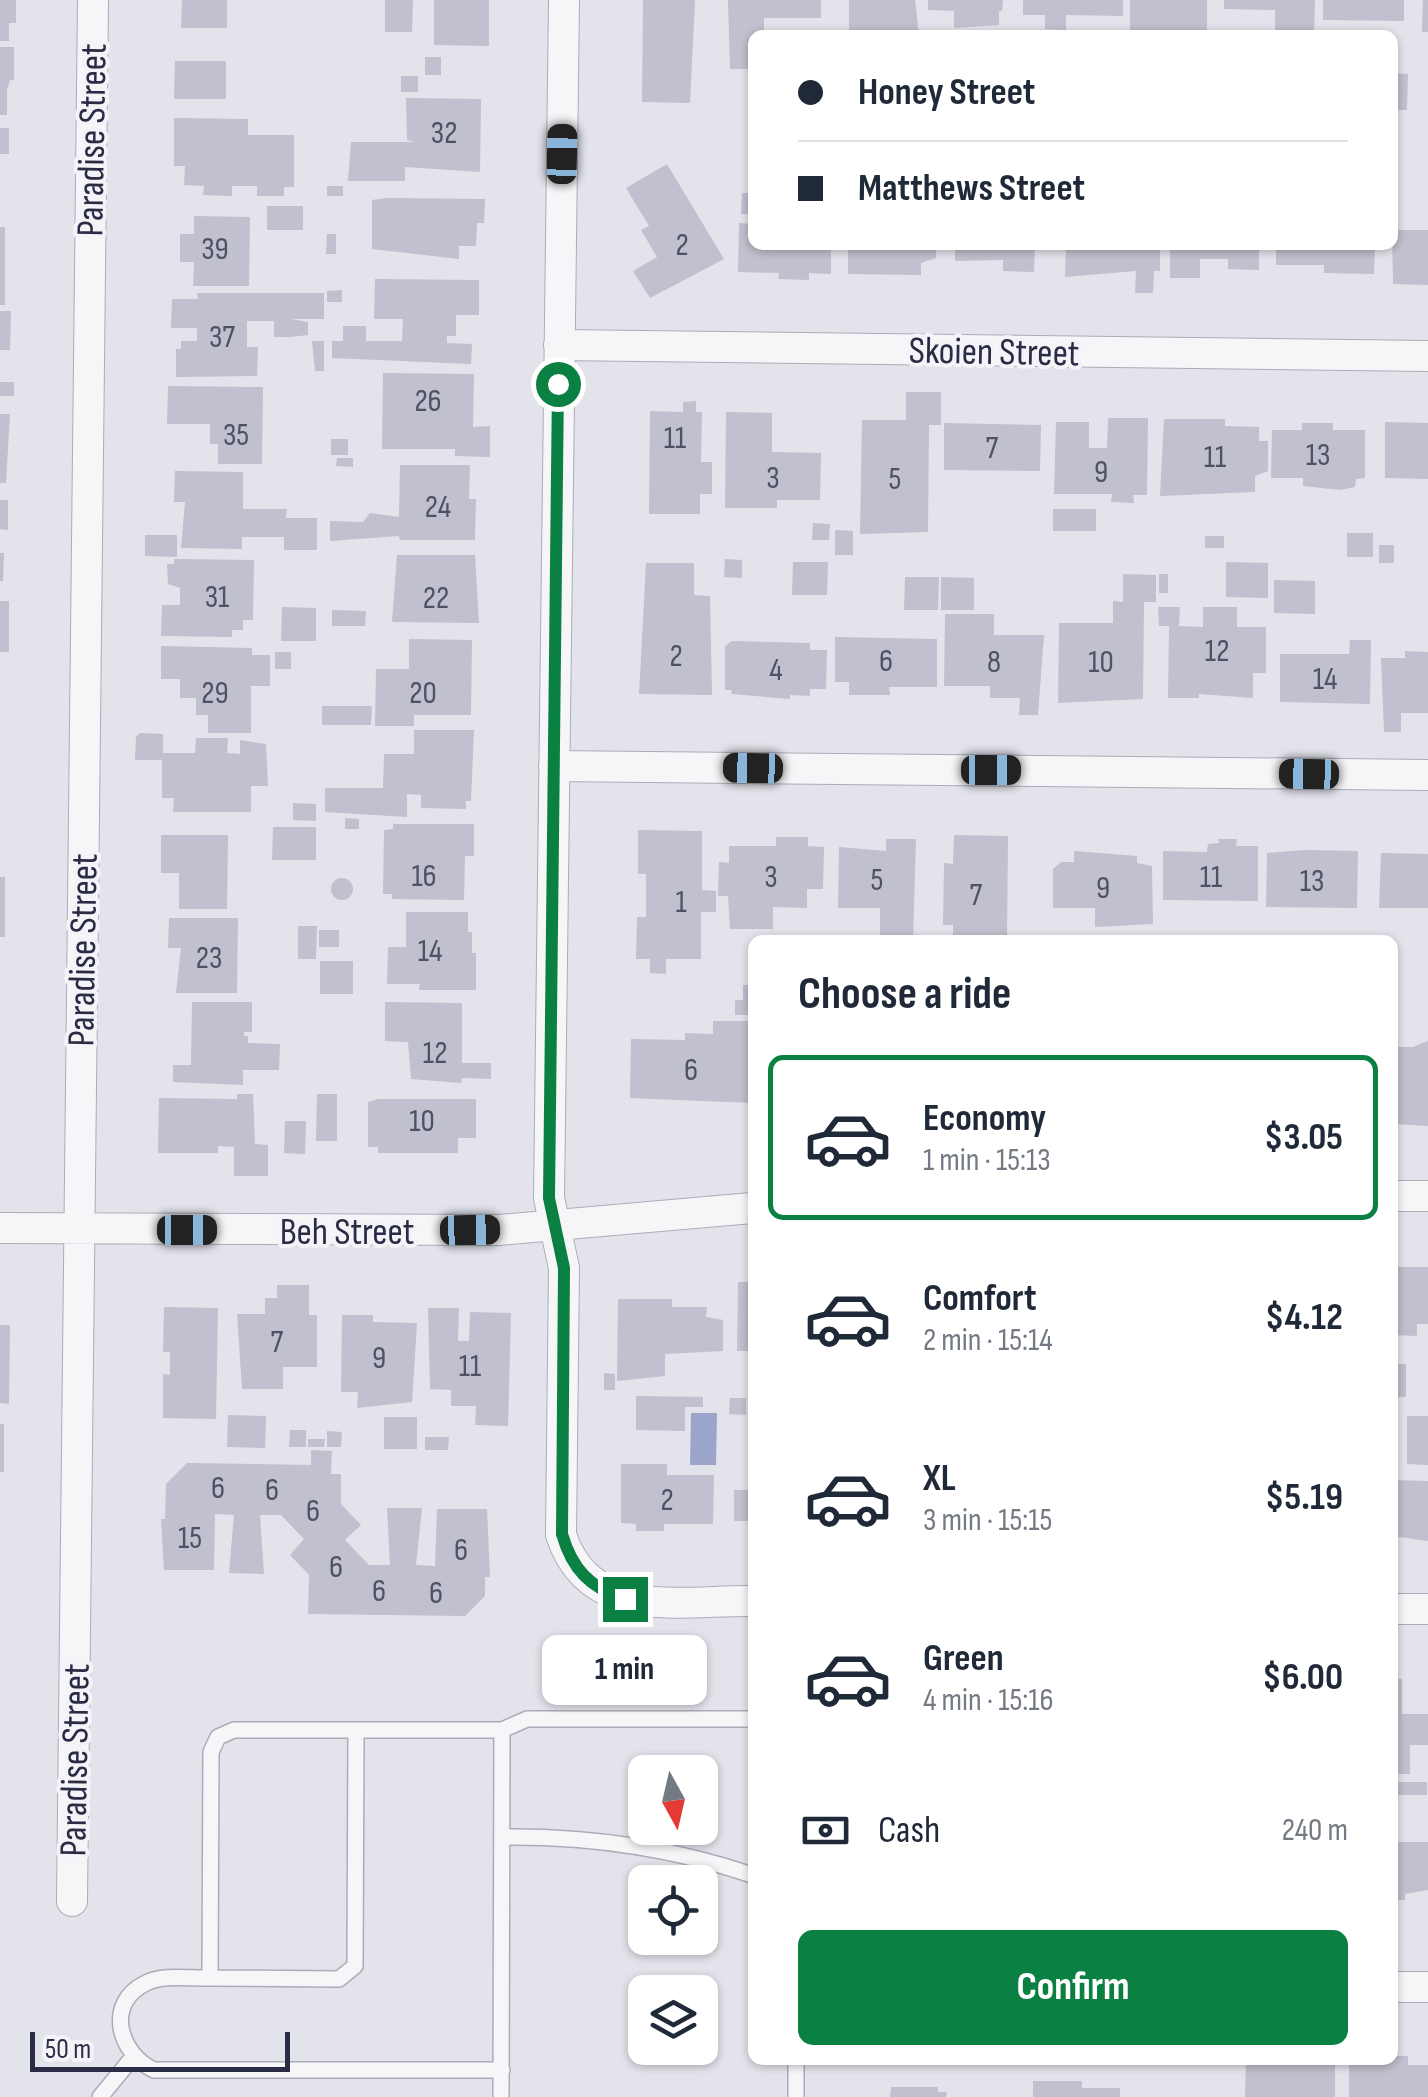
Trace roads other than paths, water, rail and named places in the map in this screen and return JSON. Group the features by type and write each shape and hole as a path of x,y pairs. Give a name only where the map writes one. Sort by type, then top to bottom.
{"street":[{"name":"Paradise Street","path":"72,1900 93,0"},
{"path":"564,0 549,1198 564,1268 562,1534 578,1571 593,1585 625,1599 748,1601"},
{"name":"Skoien Street","path":"559,346 1428,356"},
{"path":"554,766 1428,775"},
{"path":"1398,1196 1428,1196"},
{"name":"Beh Street","path":"0,1228 441,1231 555,1227 748,1208"},
{"path":"1398,1609 1428,1609"},
{"path":"1398,1986 1428,1987"}],"lane":[{"path":"210,1978 214,1744 234,1730 502,1730 526,1719 748,1719"},
{"path":"356,1730 355,1966 339,1979 159,1979 137,1989 120,2022 125,2047 154,2070 502,2070"},
{"path":"502,1730 502,2097"},
{"path":"502,1837 606,1840 659,1848 748,1874"},
{"path":"100,2097 108,2081 133,2057"},
{"path":"796,2065 796,2097"}],"water":[{"path":"691,1413 717,1413 716,1465 690,1465"}]}
